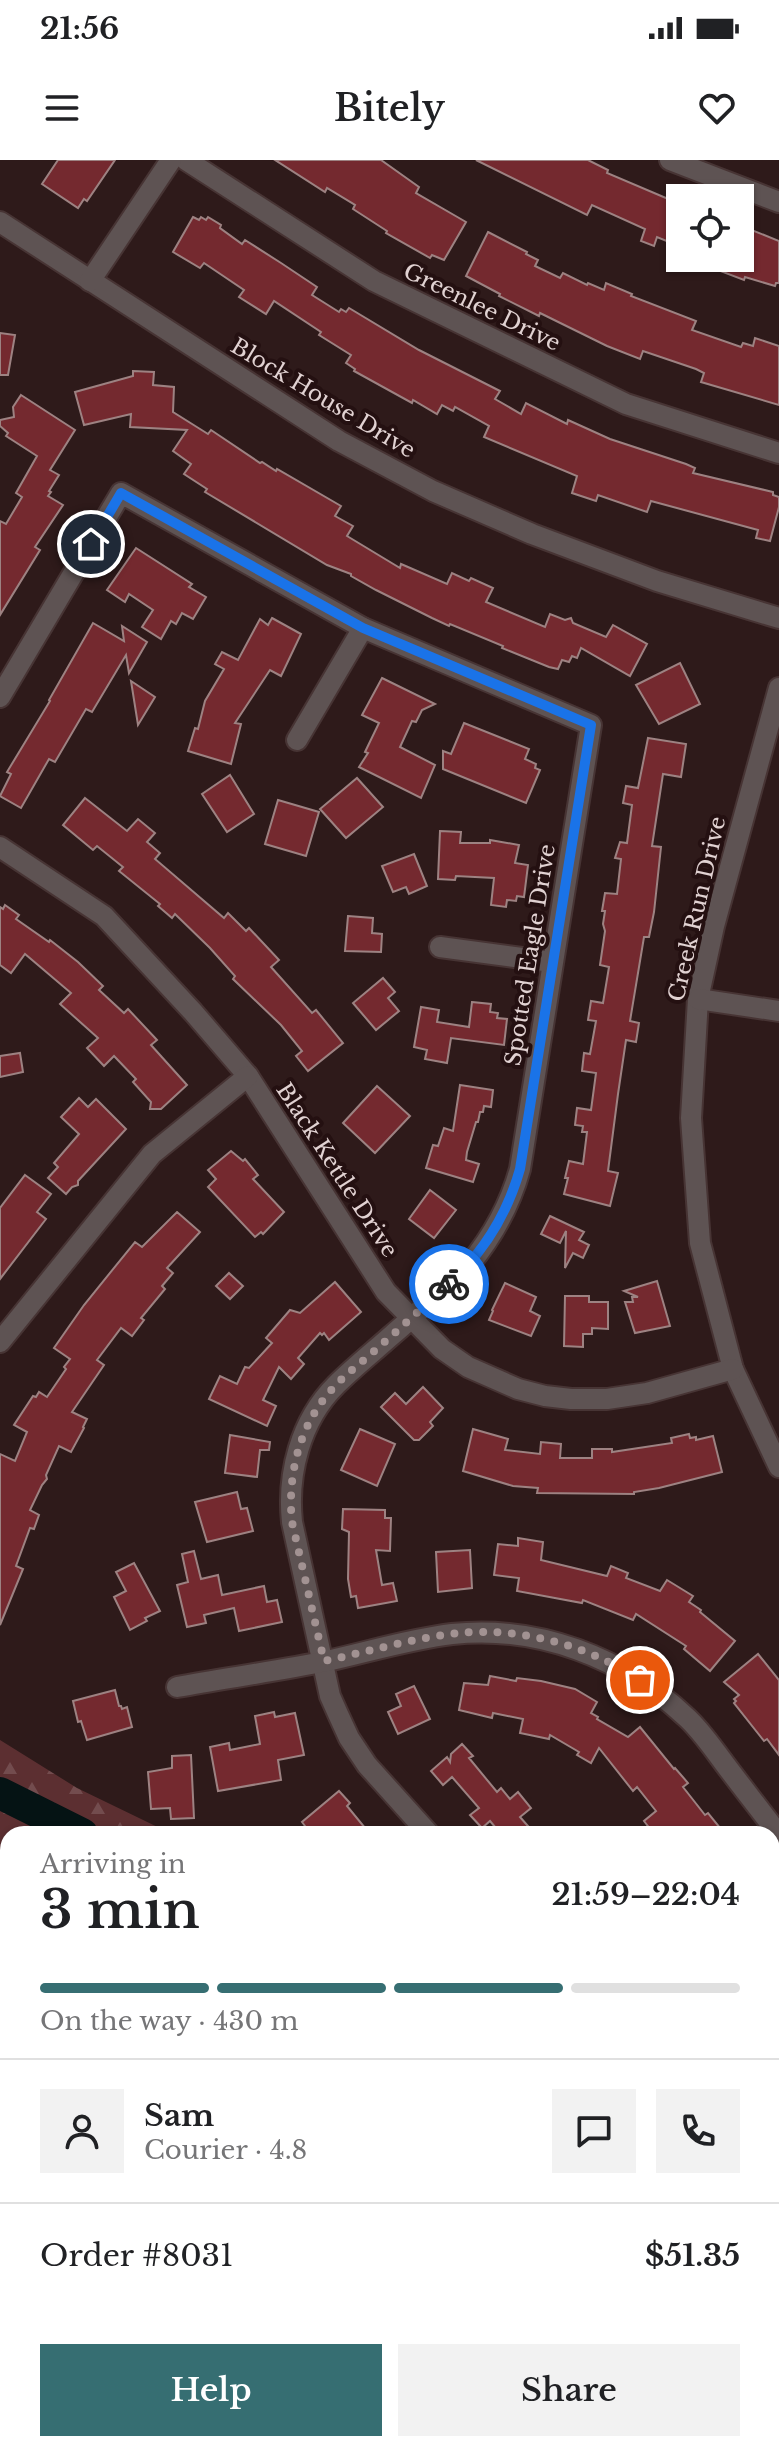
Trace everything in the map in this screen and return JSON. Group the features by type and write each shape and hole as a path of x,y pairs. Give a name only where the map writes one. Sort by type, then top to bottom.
{"street":[{"path":"90,281 171,160"},
{"name":"Greenlee Drive","path":"186,160 374,281 626,404 779,453"},
{"path":"670,160 779,202"},
{"name":"Block House Drive","path":"0,222 339,441 433,491 532,534 657,581 779,618"},
{"name":"Spotted Eagle Drive","path":"0,697 121,493 363,628 591,725 520,1169 514,1190 488,1242 469,1265 334,1387 314,1414 300,1443 292,1476 292,1522 330,1696 349,1738 367,1765 422,1826"},
{"path":"297,740 363,628"},
{"name":"Creek Run Drive","path":"779,688 714,926 698,999 691,1118 700,1243 733,1369 779,1467"},
{"name":"Black Kettle Drive","path":"0,847 104,916 193,1012 248,1076 386,1292 442,1349 468,1367 518,1389 545,1396 607,1399 647,1393 733,1369"},
{"path":"440,947 552,962"},
{"path":"698,999 779,1011"},
{"path":"0,1342 152,1154 248,1076"},
{"path":"177,1687 448,1635 488,1632 526,1636 583,1650 617,1665 665,1697 688,1718 772,1826"}],"green space":[{"path":"0,1740 77,1788 155,1826 0,1826"}],"building":[{"path":"58,160 115,160 87,201 84,199 78,208 42,184"},
{"path":"275,160 381,160 419,187 416,193 466,222 444,260 432,255 430,258 386,233 353,209 355,205 327,188 325,192"},
{"path":"476,160 588,160 608,170 607,173 666,198 666,241 657,237 654,246 641,241 645,229 592,205 587,215"},
{"path":"193,217 206,220 208,217 242,244 245,240 281,263 317,287 312,295 339,312 341,309 346,312 349,308 419,350 500,391 495,399 521,414 526,403 567,424 568,420 610,439 686,464 695,468 693,473 773,492 779,497 779,507 770,541 756,538 758,530 651,501 647,512 598,495 596,501 572,493 577,476 484,437 489,426 455,407 453,411 442,405 437,414 354,371 346,363 351,355 274,301 266,314 239,297 244,290 204,263 200,268 173,252"},
{"path":"754,231 779,241 779,283 775,286 745,277 744,280 723,272 754,272"},
{"path":"488,232 527,252 538,260 535,266 560,278 563,273 604,290 606,283 696,321 692,330 741,347 743,343 753,346 755,338 779,346 779,405 701,382 704,373 643,351 640,359 499,296 466,276"},
{"path":"0,333 15,335 8,375 0,375"},
{"path":"133,371 154,372 153,385 174,387 173,412 208,434 211,430 260,463 277,469 341,506 335,516 353,526 347,536 400,568 401,564 447,584 452,573 469,581 471,578 493,588 486,602 545,627 550,614 565,620 571,618 573,623 606,637 613,625 647,644 630,676 581,648 577,658 572,656 569,662 562,660 558,669 549,667 449,626 376,590 351,574 327,565 205,492 207,489 184,474 191,464 173,451 187,430 130,427 131,414 84,425 75,392 133,376"},
{"path":"21,395 75,430 50,470 59,475 48,496 63,505 35,547 40,550 0,615 0,521 6,524 22,497 16,493 37,456 6,436 8,433 0,426 0,420 14,417 13,407"},
{"path":"136,548 192,584 189,587 206,597 193,619 182,613 176,624 171,621 161,639 142,627 153,610 129,594 125,602 107,590"},
{"path":"272,618 301,634 281,676 270,670 235,723 241,724 231,764 188,751 205,701 224,669 215,664 222,652 238,660 260,619 268,625"},
{"path":"93,623 124,641 122,626 147,642 129,673 126,655 92,712 86,709 55,762 49,759 21,808 0,796 11,774 7,772"},
{"path":"680,663 700,704 659,724 636,685"},
{"path":"382,678 435,704 422,710 416,722 412,721 400,747 435,765 421,798 359,767 368,753 365,752 379,723 362,715"},
{"path":"131,681 155,697 138,725"},
{"path":"464,723 529,749 525,759 536,764 535,768 540,770 526,803 443,769 443,751 451,754"},
{"path":"648,738 686,744 681,777 663,774 652,846 661,847 654,912 649,937 644,937 630,1021 639,1023 636,1042 626,1040 608,1171 618,1173 610,1206 564,1194 568,1178 565,1178 569,1161 583,1164 587,1132 582,1132 583,1126 575,1125 577,1108 591,1110 596,1073 582,1071 584,1053 590,1054 596,1021 588,1020 591,1001 603,1003 609,967 600,965 605,931 605,911 602,911 605,893 617,894 621,859 615,858 620,842 627,843 632,805 623,803 626,786 638,788"},
{"path":"230,775 254,814 227,832 202,794"},
{"path":"357,778 383,807 346,838 320,809"},
{"path":"85,798 127,831 138,819 155,833 147,842 160,853 155,859 224,918 228,913 246,931 249,928 279,960 271,967 312,1013 316,1010 343,1043 308,1071 296,1056 302,1051 281,1025 233,979 235,976 210,948 175,914 172,918 158,906 160,904 119,871 123,867 97,846 93,850 63,825"},
{"path":"278,800 319,812 306,856 265,844"},
{"path":"440,831 461,832 460,843 490,843 490,840 519,845 515,863 528,865 524,897 517,896 516,901 507,900 506,907 491,905 494,878 456,876 455,880 438,879"},
{"path":"414,854 427,886 409,894 406,887 393,892 382,866"},
{"path":"5,905 19,915 16,919 78,962 103,986 99,990 124,1013 128,1009 157,1040 151,1045 187,1085 161,1109 150,1109 151,1102 133,1082 136,1079 114,1056 104,1066 87,1048 98,1038 60,1004 71,993 25,954 11,973 0,965 0,907 3,909"},
{"path":"348,916 373,918 372,933 382,934 381,952 345,951"},
{"path":"383,978 395,992 388,998 399,1011 376,1030 353,1003"},
{"path":"472,1002 491,1004 490,1012 498,1013 497,1018 507,1019 504,1045 451,1038 447,1063 425,1059 427,1050 414,1047 421,1007 439,1010 437,1022 469,1027"},
{"path":"20,1053 23,1072 0,1077 0,1056"},
{"path":"460,1085 493,1090 491,1107 484,1106 483,1112 480,1112 467,1152 466,1160 479,1164 473,1182 426,1168 433,1145 438,1146 444,1128 453,1131"},
{"path":"377,1086 410,1116 375,1153 343,1123"},
{"path":"79,1098 88,1107 96,1099 126,1129 78,1181 78,1185 66,1194 48,1178 58,1167 54,1163 79,1134 61,1117"},
{"path":"231,1151 243,1161 245,1159 258,1175 253,1179 284,1212 263,1234 261,1232 255,1237 208,1187 216,1179 208,1170"},
{"path":"25,1175 51,1194 37,1212 46,1219 0,1279 0,1208"},
{"path":"430,1190 456,1210 434,1238 409,1219"},
{"path":"177,1212 200,1232 167,1268 173,1273 162,1286 165,1289 141,1318 144,1320 132,1336 121,1328 97,1360 104,1365 72,1412 87,1419 84,1428 71,1452 59,1446 47,1479 30,1510 39,1515 34,1529 30,1528 16,1566 23,1569 0,1625 0,1454 15,1461 27,1432 14,1425 33,1396 36,1397 39,1392 47,1397 66,1369 64,1367 70,1359 54,1348 84,1305 135,1242 142,1247"},
{"path":"550,1216 584,1232 579,1240 589,1245 583,1258 573,1253 565,1268 566,1231 560,1243 541,1234"},
{"path":"229,1273 243,1286 230,1299 216,1286"},
{"path":"657,1281 670,1326 635,1333 625,1302 633,1302 632,1297 638,1297 624,1291"},
{"path":"335,1282 361,1312 329,1340 324,1333 320,1333 298,1358 304,1364 291,1379 279,1367 263,1400 276,1406 267,1426 209,1399 220,1376 237,1384 245,1367 249,1368 272,1343 266,1338 290,1310 300,1313"},
{"path":"505,1283 536,1297 530,1311 540,1316 531,1336 489,1320"},
{"path":"565,1296 589,1296 589,1302 608,1302 608,1329 592,1328 592,1334 583,1334 583,1347 564,1346"},
{"path":"423,1387 443,1408 430,1422 433,1426 419,1440 414,1440 381,1407 395,1393 406,1404"},
{"path":"360,1429 395,1444 377,1486 341,1470"},
{"path":"473,1429 508,1439 505,1450 540,1454 541,1442 561,1444 560,1458 592,1458 592,1449 612,1449 612,1452 672,1443 671,1438 689,1434 696,1440 713,1436 722,1472 634,1494 537,1493 538,1488 513,1486 463,1471"},
{"path":"230,1435 270,1442 269,1450 260,1450 257,1477 225,1473"},
{"path":"237,1492 241,1509 247,1508 253,1531 207,1542 195,1502"},
{"path":"343,1509 385,1510 385,1518 391,1518 390,1551 376,1550 382,1585 393,1583 397,1601 358,1608 356,1596 351,1597 348,1579 349,1532 342,1529"},
{"path":"518,1538 543,1542 541,1560 607,1576 611,1566 628,1573 626,1578 660,1591 667,1580 693,1596 689,1602 735,1641 710,1671 684,1649 686,1646 636,1614 633,1620 583,1600 582,1603 517,1591 519,1578 494,1575 498,1544 518,1546"},
{"path":"470,1550 472,1588 438,1592 436,1552"},
{"path":"194,1551 201,1579 218,1575 222,1595 264,1586 267,1602 277,1600 282,1622 239,1631 234,1608 204,1615 206,1623 187,1627 177,1585 188,1582 182,1554"},
{"path":"134,1563 160,1611 130,1630 114,1597 126,1591 116,1572"},
{"path":"758,1654 779,1680 779,1755 734,1703 739,1695 724,1682"},
{"path":"490,1676 516,1681 517,1678 541,1681 575,1689 597,1702 591,1713 597,1719 628,1737 640,1727 688,1783 683,1787 705,1815 708,1813 719,1826 648,1826 644,1821 656,1811 637,1787 633,1791 599,1748 591,1763 550,1735 549,1739 520,1733 523,1719 493,1713 492,1718 459,1710 464,1683 488,1685"},
{"path":"414,1686 430,1719 398,1734 388,1712 401,1706 396,1694"},
{"path":"115,1690 119,1706 122,1709 127,1707 132,1727 87,1740 73,1701"},
{"path":"274,1712 275,1717 295,1713 304,1755 278,1760 281,1780 218,1791 210,1747 229,1743 230,1750 260,1744 255,1716"},
{"path":"462,1744 473,1756 469,1758 497,1792 501,1788 510,1799 518,1792 531,1808 520,1817 528,1826 494,1826 490,1821 480,1826 470,1815 479,1808 452,1777 443,1785 431,1771 447,1757 450,1762 451,1754"},
{"path":"191,1755 194,1818 171,1819 170,1808 151,1809 148,1772 172,1768 172,1756"},
{"path":"339,1791 363,1826 305,1826 302,1822"}],"waterway":[{"path":"0,1793 66,1826"}],"way so far":[{"path":"449,1284 334,1387 314,1414 300,1443 292,1476 292,1522 324,1661 448,1635 488,1632 526,1636 583,1650 617,1665 640,1680"}],"route":[{"path":"91,544 121,493 363,628 591,725 520,1169 514,1190 488,1242 449,1284"}]}
